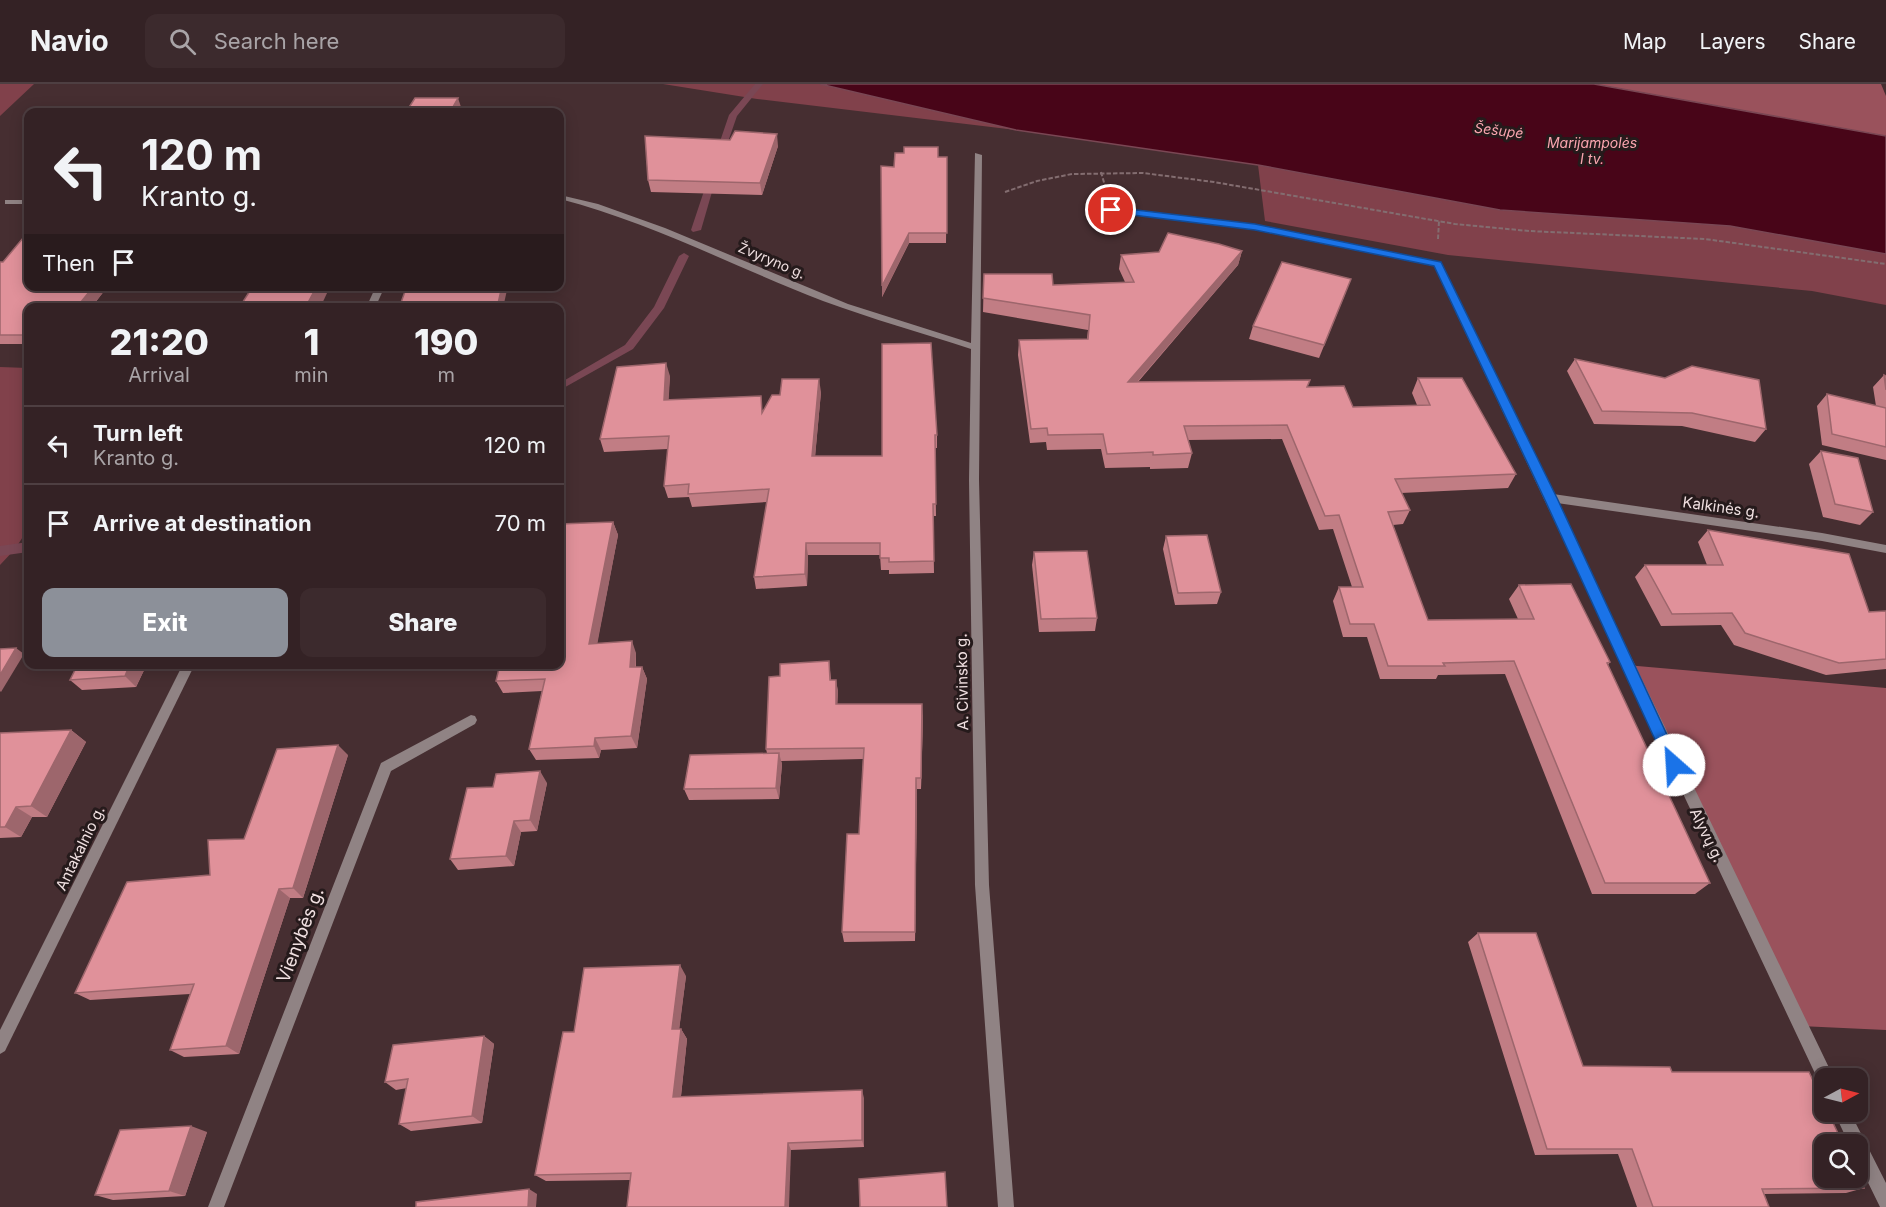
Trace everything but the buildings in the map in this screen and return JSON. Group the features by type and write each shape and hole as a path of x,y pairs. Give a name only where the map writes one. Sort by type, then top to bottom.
{"street":[{"name":"A. Civinsko g.","path":"978,155 974,480 982,885 1006,1207"},
{"name":"Žvyryno g.","path":"564,198 597,205 696,242 828,299 975,347"},
{"path":"8,202 24,202"},
{"name":"Alyvų g.","path":"1111,210 1255,227 1437,264 1551,498 1631,676 1821,1068"},
{"name":"Kalkinės g.","path":"1551,498 1822,537 1886,549"},
{"name":"Antakalnio g.","path":"0,1046 187,669"},
{"name":"Vienybės g.","path":"216,1207 386,767 471,720"},
{"path":"1847,1122 1886,1201"}],"path":[{"path":"977,210 1007,191 1046,178 1101,172 1185,176 1479,227 1749,243 1886,264"}],"shaded area":[{"path":"0,84 34,84 0,116"},
{"path":"663,84 820,84 1016,130 757,99"},
{"path":"1594,84 1881,84 1886,96 1886,136"},
{"path":"1258,165 1500,210 1730,226 1886,254 1886,305 1812,291 1448,255 1265,221"},
{"path":"0,367 24,368 24,535 0,565"},
{"path":"1626,665 1886,688 1886,1030 1800,1026"}],"water":[{"name":"Marijampolės I tv.","path":"820,84 1594,84 1886,136 1886,254 1730,226 1500,210 1258,165 1016,130"}],"waterway":[{"path":"719,156 733,115 759,84"},
{"path":"696,230 712,178"},
{"path":"564,385 629,347 659,308 684,256"},
{"path":"0,551 24,548"}],"route":[{"path":"1111,210 1255,227 1437,264 1551,498 1674,765"}],"water label":[{"name":"Šešupė","path":"1499,130"}]}
